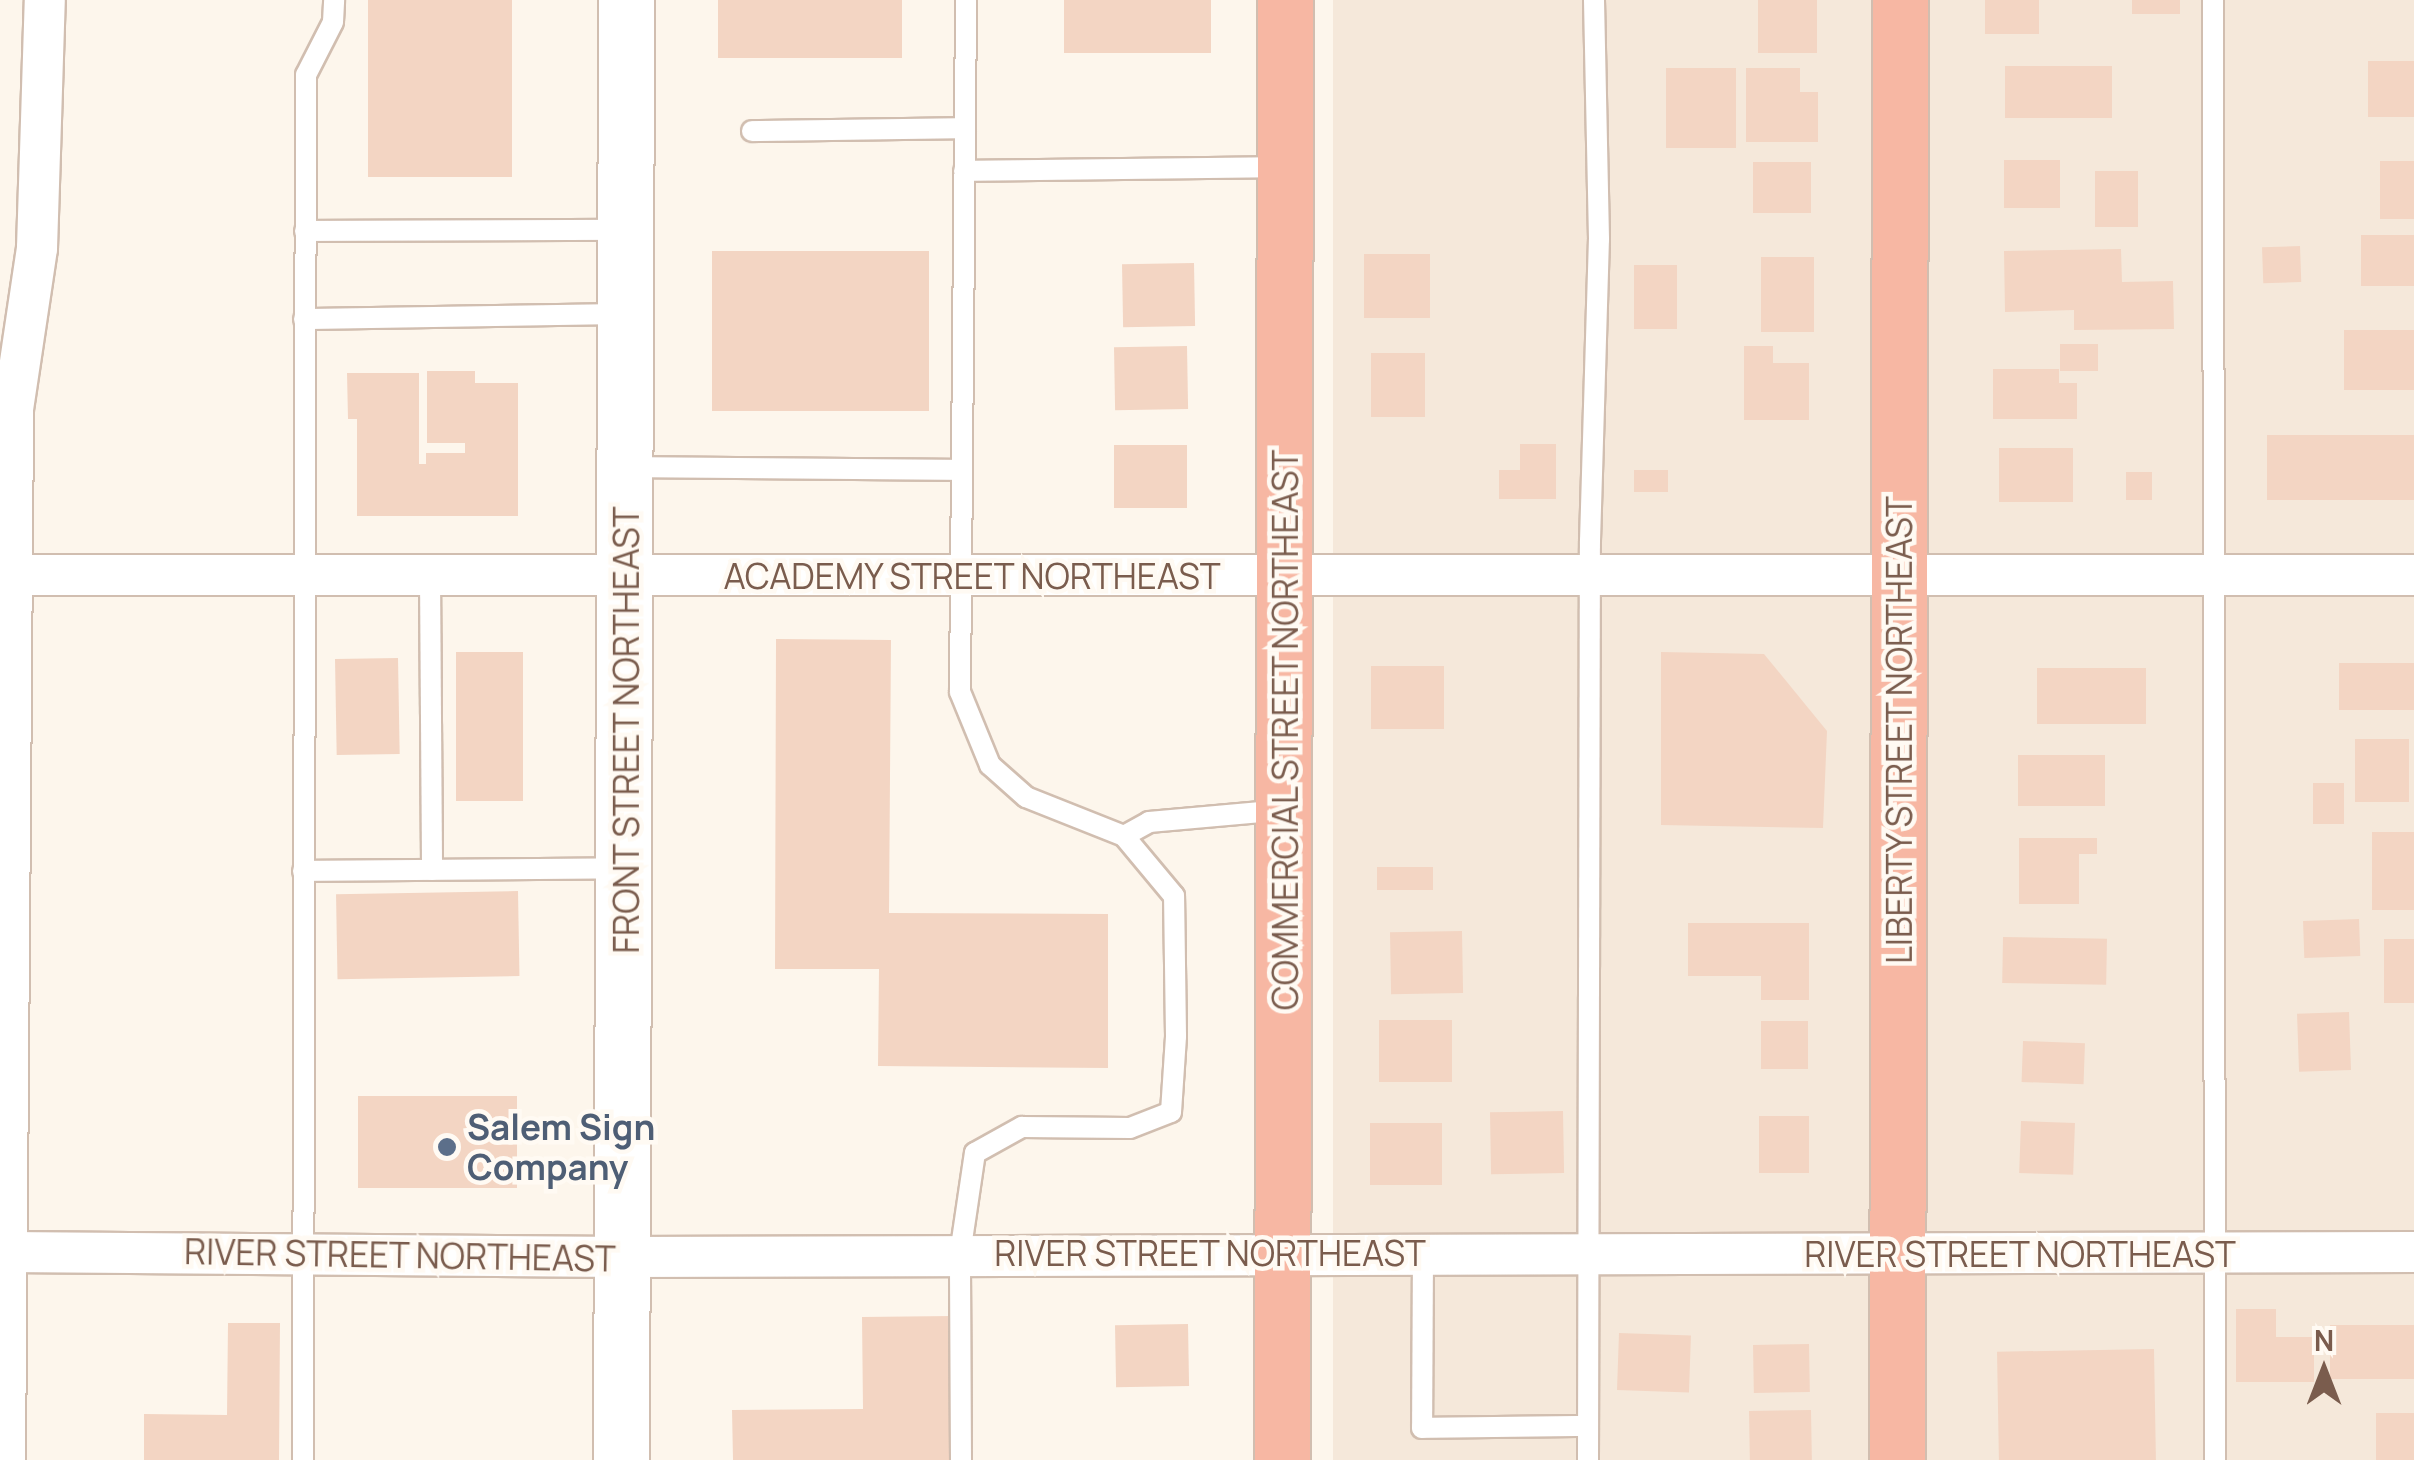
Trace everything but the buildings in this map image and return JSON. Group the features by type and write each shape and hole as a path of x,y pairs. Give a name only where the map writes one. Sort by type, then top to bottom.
{"highway":[{"name":"COMMERCIAL STREET NORTHEAST","path":"1282,1460 1287,577 1285,0"},
{"name":"LIBERTY STREET NORTHEAST","path":"1897,1460 1900,0"}],"street":[{"path":"4,1460 13,409 38,248 45,0"},
{"name":"FRONT STREET NORTHEAST","path":"622,1460 626,0"},
{"name":"ACADEMY STREET NORTHEAST","path":"11,574 1899,579 2414,575"},
{"name":"RIVER STREET NORTHEAST","path":"6,1252 625,1257 1283,1251 1897,1255 2414,1252"}],"lane":[{"path":"303,1460 306,76 333,22 334,0"},
{"path":"961,1460 960,1254 975,1153 1022,1127 1130,1128 1171,1112 1174,896 1124,836 1026,798 990,765 960,692 966,0"},
{"path":"1588,1460 1585,1253 1592,578 1600,259 1594,0"},
{"path":"2213,0 2215,1460"},
{"path":"752,131 965,128"},
{"path":"964,171 1286,166"},
{"path":"305,231 626,230"},
{"path":"304,319 626,314"},
{"path":"626,467 961,470"},
{"path":"430,574 432,870"},
{"path":"1124,836 1149,822 1286,810"},
{"path":"303,871 626,868"},
{"path":"1423,1251 1422,1428 1587,1426"}],"shaded area":[{"path":"1333,0 2414,0 2414,1460 1333,1460"}],"place":[{"name":"Salem Sign Company","path":"447,1147"}]}
